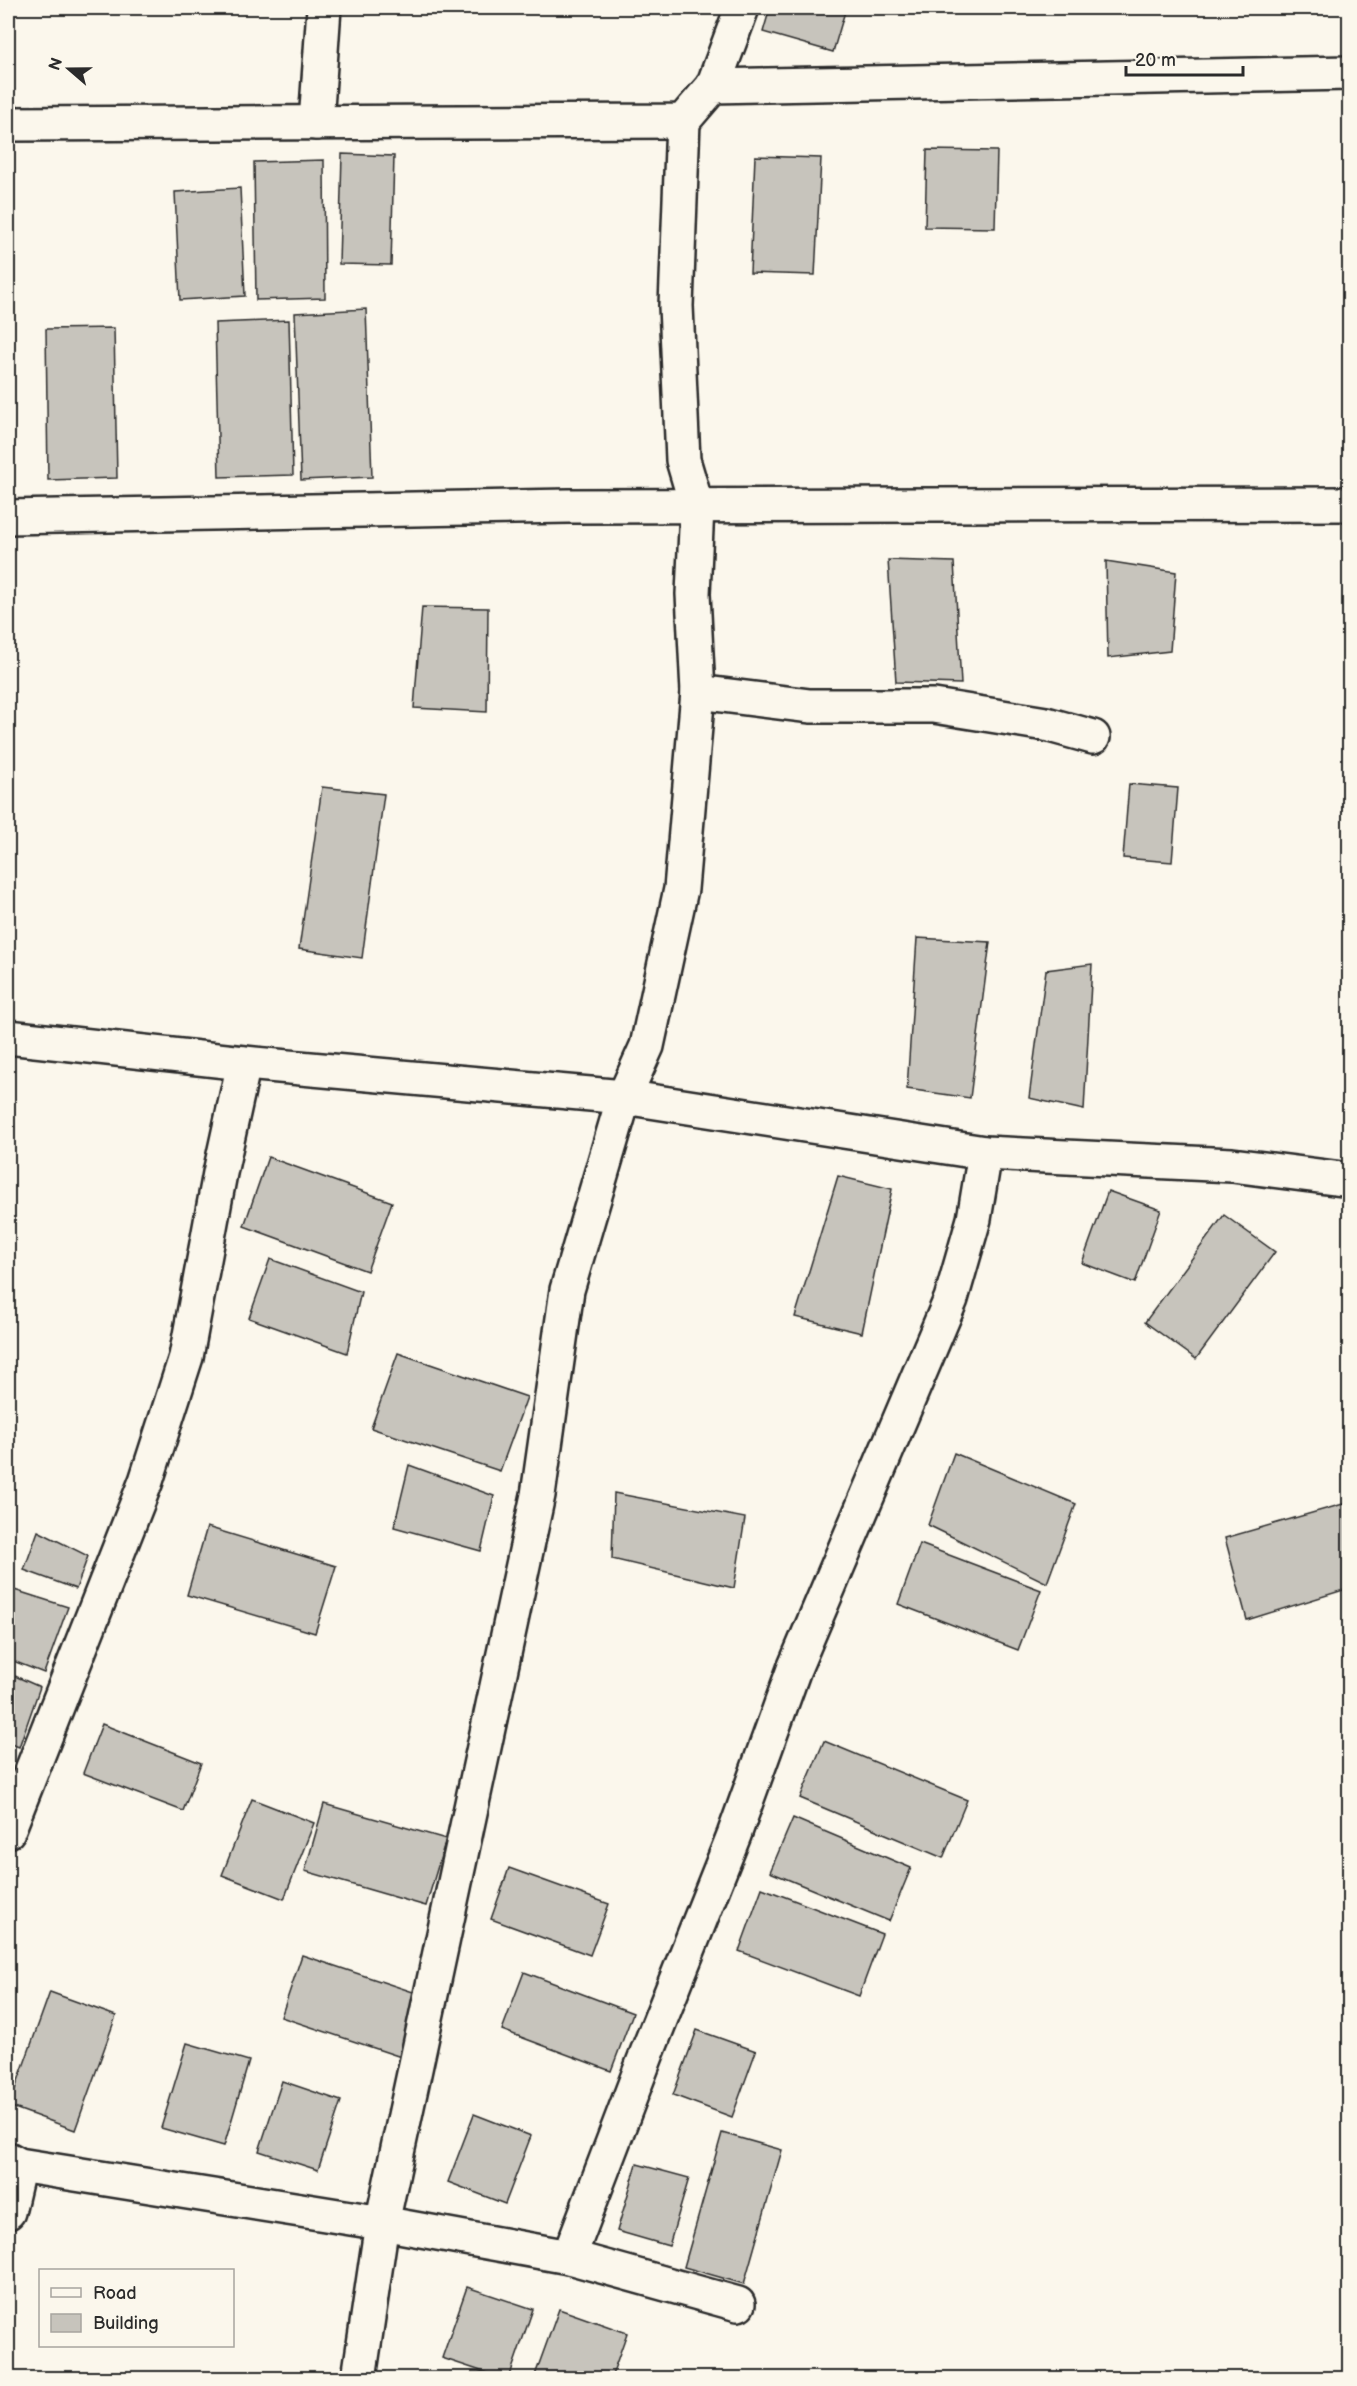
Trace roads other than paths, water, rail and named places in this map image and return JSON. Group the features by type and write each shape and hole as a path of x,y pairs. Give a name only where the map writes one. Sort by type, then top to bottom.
{"street":[{"path":"316,123 324,8"},
{"path":"359,2379 382,2223 538,1495 567,1290 624,1096 647,1046 681,889 698,692 693,594 698,507 683,459 676,306 683,121 713,86 742,8"},
{"path":"713,86 1350,73"},
{"path":"8,124 683,121"},
{"path":"8,517 569,506 1350,504"},
{"path":"698,692 810,706 934,706 1046,724 1093,737"},
{"path":"8,1037 244,1063 624,1096 985,1153 1232,1165 1350,1180"},
{"path":"8,1831 146,1481 186,1357 220,1173 244,1063"},
{"path":"569,2258 647,2053 734,1835 794,1669 951,1299 974,1219 985,1153"},
{"path":"8,2212 14,2162 382,2223 569,2258 738,2304"}]}
